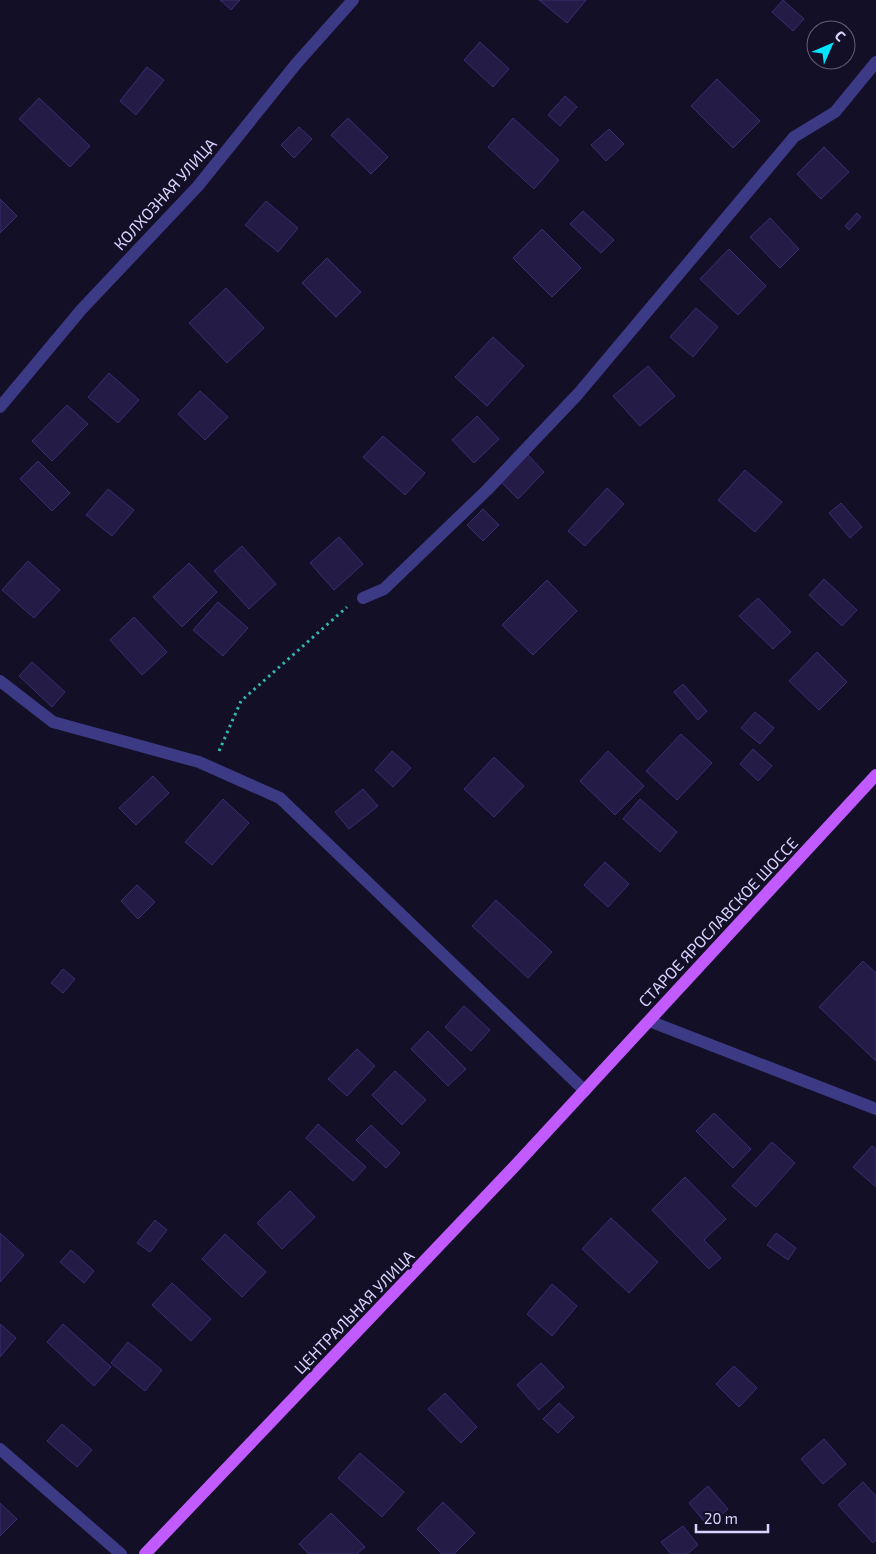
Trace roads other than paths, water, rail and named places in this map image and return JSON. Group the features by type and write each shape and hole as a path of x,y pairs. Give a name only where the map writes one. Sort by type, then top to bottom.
{"main road":[{"name":"СТАРОЕ ЯРОСЛАВСКОЕ ШОССЕ","path":"585,1091 876,775"},
{"name":"ЦЕНТРАЛЬНАЯ УЛИЦА","path":"145,1554 585,1091"}],"street":[{"name":"КОЛХОЗНАЯ УЛИЦА","path":"0,407 81,310 198,186 296,64 353,0"},
{"path":"363,598 384,588 487,490 578,394 794,137 835,112 876,62"},
{"path":"0,681 53,722 199,762 280,798 585,1091"},
{"path":"649,1021 876,1109"},
{"path":"0,1449 121,1554"}]}
